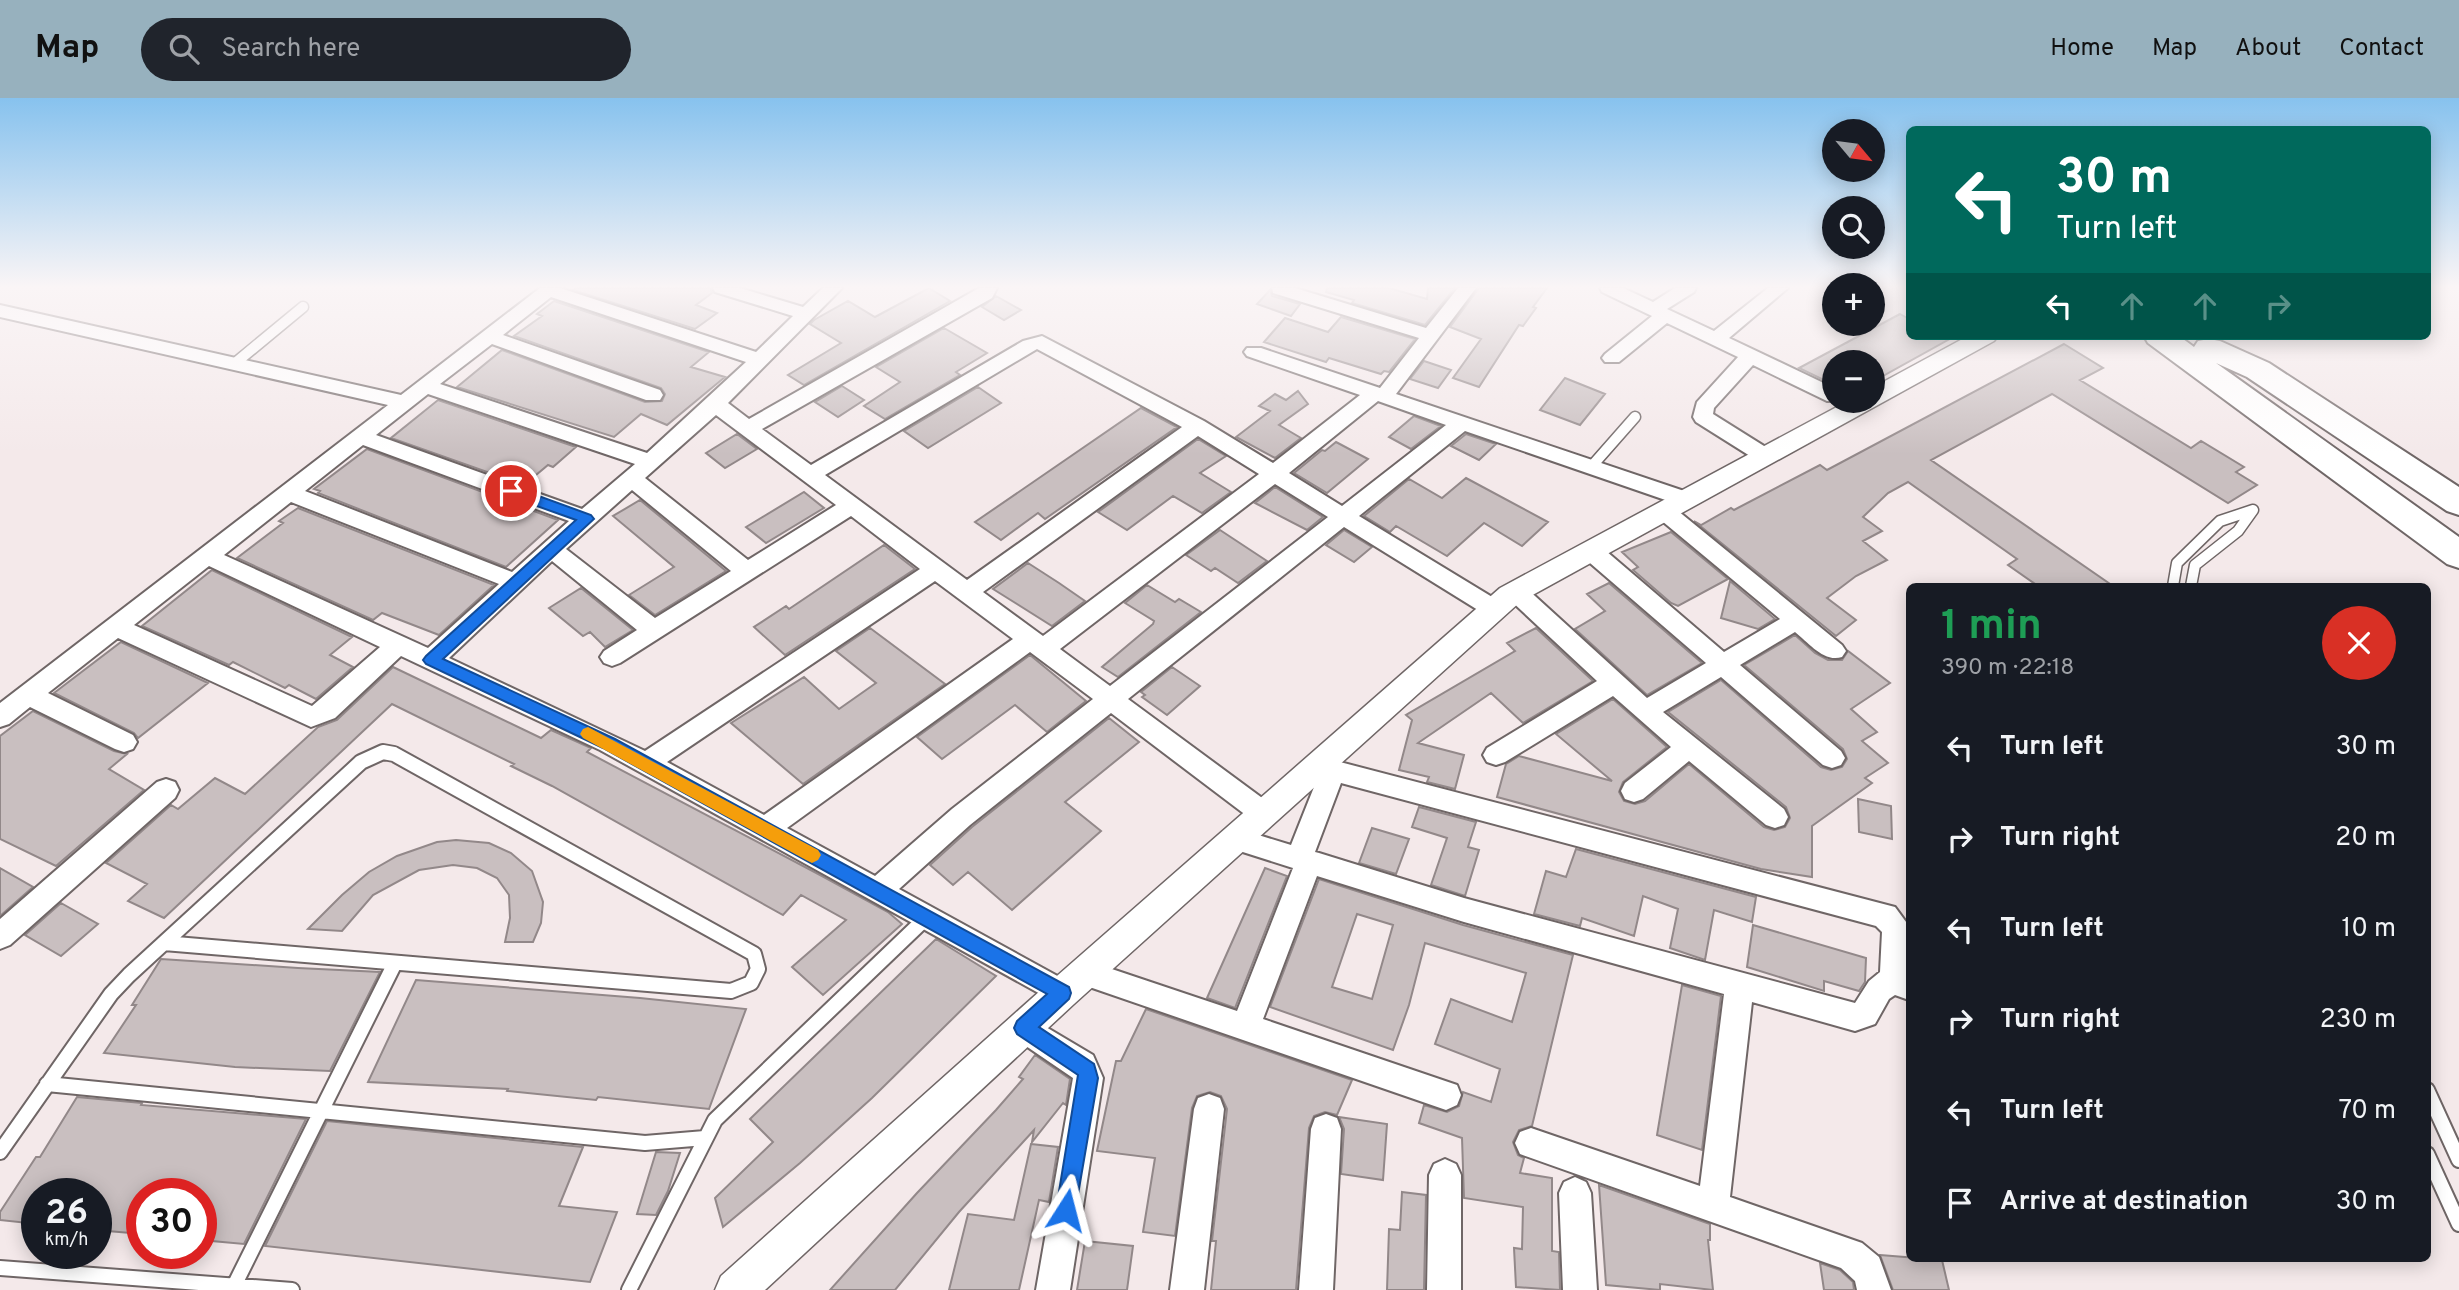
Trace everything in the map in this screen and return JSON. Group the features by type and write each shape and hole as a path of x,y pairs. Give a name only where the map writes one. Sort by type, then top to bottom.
{"highway":[{"path":"2196,347 2440,503 2459,555"},
{"path":"2196,347 2258,370 2440,503 2459,531"},
{"path":"2196,347 2216,393 2459,573"}],"street":[{"path":"144,344 404,402"},
{"path":"0,718 478,344"},
{"path":"509,344 653,395"},
{"path":"712,344 760,360"},
{"path":"431,660 551,549 652,462 776,344"},
{"path":"748,428 897,344"},
{"path":"810,475 1034,344"},
{"path":"1043,344 1197,426 1345,516 1505,600 1614,683 1775,817"},
{"path":"765,829 1037,644 1275,473 1379,395 1423,344"},
{"path":"1612,358 1627,344"},
{"path":"1725,344 1822,387"},
{"path":"1885,386 1971,344"},
{"path":"1254,352 1591,467 1675,505 1797,620 1834,651"},
{"path":"1750,356 1704,407 1703,417 1765,456"},
{"path":"425,386 652,462"},
{"path":"715,404 1264,814"},
{"path":"736,1290 1236,838 1325,769 1505,600 1765,456 1835,413"},
{"path":"877,891 961,817 1462,423"},
{"path":"966,592 1197,426"},
{"path":"360,436 586,519"},
{"path":"632,479 747,571"},
{"path":"288,492 516,582"},
{"path":"612,657 851,506"},
{"path":"551,549 654,630"},
{"path":"1591,551 1832,758"},
{"path":"207,556 646,763 926,918 1073,983 1245,1027 1446,1095"},
{"path":"646,763 936,569"},
{"path":"1645,711 1797,620"},
{"path":"116,627 312,717 326,711 398,645"},
{"path":"1496,755 1614,683"},
{"path":"29,695 124,742"},
{"path":"1634,791 1689,747"},
{"path":"1245,1027 1304,860 1325,769"},
{"path":"1236,838 1464,910 1860,1017 1869,1009 1879,990 1902,983 1896,928 1885,916 1325,769"},
{"path":"0,936 166,790"},
{"path":"1713,1207 1740,985"},
{"path":"1024,1028 1082,1065 1088,1078 1053,1290"},
{"path":"1187,1290 1209,1109"},
{"path":"1316,1290 1326,1129"},
{"path":"1531,1143 1850,1255 1862,1262 1870,1272 1874,1290"},
{"path":"1444,1290 1445,1175"},
{"path":"1575,1193 1580,1290"}],"lane":[{"path":"234,364 259,344"},
{"path":"1591,467 1635,418"},
{"path":"2173,583 2179,561 2220,521 2253,510 2238,531 2194,567 2191,583"},
{"path":"2179,561 2194,567"},
{"path":"0,1152 111,994 164,943 361,761 383,752 394,754 754,954 759,967 757,976 746,987 731,991 164,943"},
{"path":"629,1290 705,1138 728,1105 926,918"},
{"path":"234,1286 395,963"},
{"path":"47,1084 645,1143 705,1138"},
{"path":"2431,1099 2459,1160"},
{"path":"2431,1163 2459,1224"},
{"path":"0,1268 292,1290"}],"building":[{"path":"536,344 684,344 709,352 691,367 725,377 667,425 641,414 614,437 457,387 502,350 645,402 662,401 665,394 661,388"},
{"path":"840,344 876,344 804,385 788,375"},
{"path":"917,344 971,344 987,353 956,372 960,375 885,419 864,406 900,382 876,367"},
{"path":"1269,344 1411,344 1389,372 1384,371 1381,374 1329,358 1326,362"},
{"path":"1478,344 1507,344 1479,387 1453,378"},
{"path":"1845,344 1941,344 1885,375 1885,350 1833,350"},
{"path":"2064,344 2103,368 2080,380 2191,448 2201,441 2244,467 2236,472 2257,485 2228,503 2052,394 1931,460 2109,583 2034,583 2008,565 2017,559 1908,482 1888,493 1863,517 1882,531 1863,541 1887,560 1856,576 1827,598 1856,620 1836,636 1694,521 1701,525 1820,465 1827,470"},
{"path":"1822,356 1822,379 1799,368"},
{"path":"1424,361 1451,370 1438,388 1410,379"},
{"path":"1565,378 1605,394 1580,425 1540,410"},
{"path":"842,386 864,400 838,417 815,402"},
{"path":"978,387 1001,403 928,448 904,431"},
{"path":"1298,391 1308,404 1279,425 1301,438 1275,458 1236,437 1270,411 1259,406 1275,394 1286,400"},
{"path":"438,400 576,447 553,467 548,465 524,485 391,438"},
{"path":"1141,408 1177,427 1045,519 1038,513 1001,540 975,522"},
{"path":"1414,416 1441,426 1411,449 1389,437"},
{"path":"737,434 757,449 725,468 706,453"},
{"path":"1466,434 1496,444 1479,460 1451,446"},
{"path":"1198,439 1226,456 1200,473 1231,492 1202,513 1173,496 1127,530 1098,512"},
{"path":"1336,442 1368,459 1327,493 1294,473 1322,450 1325,451"},
{"path":"367,449 558,520 506,567 318,493 320,491 314,489"},
{"path":"1466,478 1548,522 1522,546 1484,523 1447,556 1396,526 1390,532 1364,516 1409,479 1442,498"},
{"path":"1275,487 1323,517 1307,530 1255,503"},
{"path":"804,492 824,508 766,543 746,527"},
{"path":"640,500 726,571 655,615 629,595 674,567 613,516"},
{"path":"298,508 494,585 439,635 382,613 373,620 237,558"},
{"path":"1220,530 1267,561 1238,583 1215,568 1211,571 1186,555"},
{"path":"1344,530 1372,547 1354,562 1326,545"},
{"path":"1671,532 1728,579 1678,606 1633,570 1638,567 1622,552"},
{"path":"884,545 915,569 785,655 754,627 786,606 789,609"},
{"path":"1028,563 1085,601 1052,626 993,589"},
{"path":"212,570 352,637 330,655 353,667 316,699 289,685 285,688 233,662 229,665 142,626"},
{"path":"1730,581 1775,619 1758,629 1721,618"},
{"path":"1609,583 1702,663 1647,695 1575,629 1605,611 1587,594"},
{"path":"1147,585 1175,602 1179,599 1201,612 1118,677 1102,667 1153,624 1154,621 1125,603"},
{"path":"581,588 633,630 605,647 590,632 583,636 549,608"},
{"path":"870,628 945,684 803,784 731,723 804,677 839,709 876,683 836,651"},
{"path":"1536,628 1593,681 1523,723 1491,693 1418,743 1464,755 1455,789 1427,782 1429,777 1399,770 1412,720 1406,715 1515,651 1507,643"},
{"path":"1795,635 1815,653 1828,660 1842,660 1848,651 1890,683 1851,709 1877,732 1862,741 1888,763 1865,778 1872,783 1812,826 1812,877 1761,869 1497,797 1506,764 1519,756 1612,781 1556,734 1613,699 1667,747 1623,782 1619,792 1624,801 1635,804 1645,801 1689,764 1764,827 1774,830 1785,827 1790,818 1786,807 1668,712 1721,680 1821,767 1831,770 1842,767 1847,759 1843,749 1744,665"},
{"path":"121,642 208,683 138,738 134,733 54,693"},
{"path":"1030,655 1086,701 1047,732 1015,705 942,759 917,737"},
{"path":"393,667 541,738 551,730 591,748 587,752 888,912 902,924 823,995 792,967 846,920 801,895 783,915 552,786 511,766 514,764 392,704 164,918 128,901 147,884 106,863 171,805 178,809 215,778 245,794 318,727 337,720"},
{"path":"1172,667 1200,686 1167,715 1142,697 1145,695 1141,692"},
{"path":"33,711 114,751 127,754 109,769 144,790 56,866 0,839 0,736"},
{"path":"1109,718 1139,742 1065,802 1101,831 1012,910 968,872 953,885 930,865 972,827"},
{"path":"1858,799 1891,806 1892,839 1859,832"},
{"path":"1419,807 1476,822 1468,847 1479,850 1465,896 1431,885 1447,838 1412,827"},
{"path":"1372,828 1409,839 1396,874 1359,863"},
{"path":"456,840 489,843 511,853 532,871 543,902 541,923 533,942 505,942 510,918 509,895 497,878 477,868 453,865 419,870 373,895 342,931 308,929 369,872 397,856 437,842"},
{"path":"1576,849 1756,897 1752,922 1714,910 1705,960 1670,948 1678,909 1643,896 1634,936 1582,918 1580,926 1534,914 1546,871 1566,877"},
{"path":"0,868 33,887 0,916"},
{"path":"1265,868 1287,876 1235,1008 1207,998"},
{"path":"1319,879 1463,925 1573,955 1532,1126 1519,1130 1513,1142 1518,1155 1524,1158 1520,1173 1552,1178 1552,1251 1559,1252 1560,1290 1516,1287 1514,1248 1522,1249 1523,1207 1464,1198 1462,1138 1419,1123 1424,1105 1447,1112 1459,1106 1463,1092 1491,1102 1500,1069 1435,1044 1451,999 1512,1022 1526,973 1425,943 1409,1005 1393,1050 1270,1007","holes":["1357,914 1393,925 1372,999 1332,987"]},
{"path":"61,903 98,924 61,956 25,935"},
{"path":"1753,925 1866,958 1865,982 1859,991 1824,981 1824,991 1747,967"},
{"path":"936,939 996,976 872,1098 723,1227 715,1198 773,1142 750,1119"},
{"path":"161,959 380,972 330,1071 235,1067 104,1053 136,1005 132,1005"},
{"path":"416,980 746,1009 709,1109 598,1097 596,1100 507,1091 508,1089 368,1082"},
{"path":"1682,985 1721,996 1702,1150 1657,1135"},
{"path":"1146,1009 1352,1080 1337,1115 1325,1112 1314,1116 1309,1128 1296,1290 1211,1290 1216,1241 1212,1241 1227,1109 1221,1096 1210,1092 1197,1096 1192,1108 1175,1236 1143,1232 1155,1158 1097,1151 1116,1061 1121,1061"},
{"path":"1035,1055 1070,1079 1066,1105 1063,1103 1032,1142 1034,1130 959,1212 895,1290 830,1290 996,1110 1023,1079 1019,1077"},
{"path":"77,1097 306,1119 244,1244 217,1241 217,1178 126,1178 126,1233 112,1231 112,1178 22,1178 36,1157 40,1157"},
{"path":"1339,1117 1387,1124 1383,1180 1341,1174 1344,1129"},
{"path":"327,1121 583,1147 559,1206 617,1212 590,1282 265,1246"},
{"path":"1031,1144 1058,1147 1049,1202 1039,1200 1019,1290 949,1290 968,1214 1014,1220"},
{"path":"656,1152 680,1153 668,1191 656,1215 637,1214"},
{"path":"21,1180 21,1222 0,1220 0,1212"},
{"path":"1599,1185 1710,1224 1708,1240 1713,1290 1660,1284 1660,1290 1606,1285"},
{"path":"1402,1192 1426,1195 1424,1290 1387,1290 1389,1229 1400,1230"},
{"path":"1085,1241 1133,1246 1127,1290 1077,1290"},
{"path":"1880,1255 1906,1257 1906,1262 1942,1262 1949,1290 1893,1290"},
{"path":"1820,1263 1840,1270 1853,1282 1854,1290 1824,1290"}],"slow traffic":[{"path":"588,734 812,855"}],"route":[{"path":"511,491 586,519 431,660 609,743 1062,993 1024,1028 1087,1070 1088,1078 1066,1210"}]}
